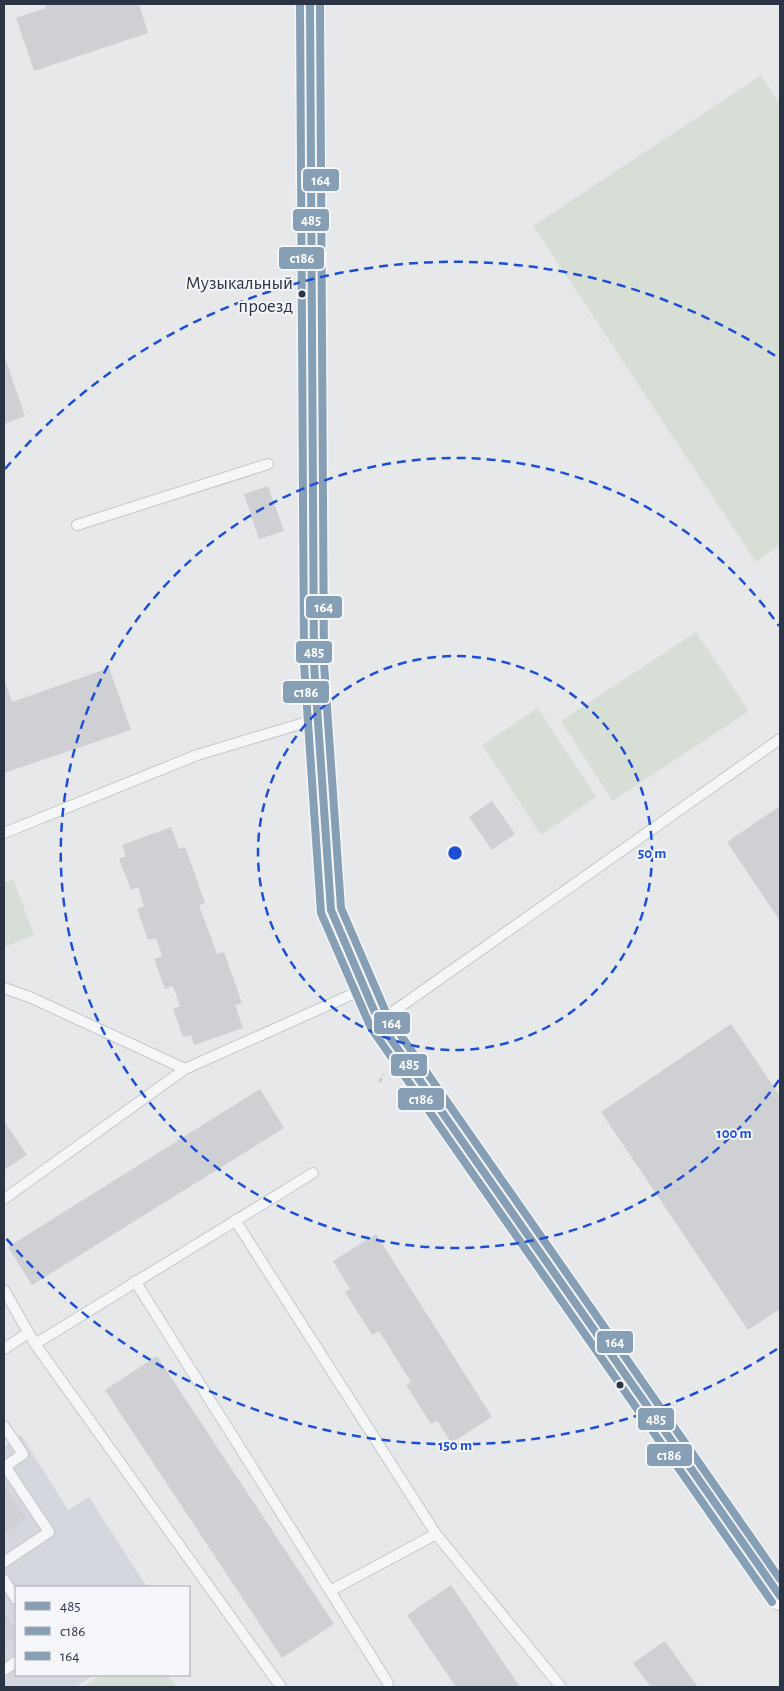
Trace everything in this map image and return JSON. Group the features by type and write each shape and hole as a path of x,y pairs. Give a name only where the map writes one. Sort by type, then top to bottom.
{"street":[{"path":"310,4 314,664 331,910 379,1022 780,1596"}],"lane":[{"path":"77,525 268,464"},
{"path":"4,833 197,755 318,719"},
{"path":"379,1022 780,739"},
{"path":"4,988 32,998 185,1069"},
{"path":"4,1198 185,1069 365,988"},
{"path":"35,1344 313,1173"},
{"path":"235,1220 436,1534 561,1687"},
{"path":"135,1281 330,1591 386,1686"},
{"path":"4,1290 35,1344 281,1687"},
{"path":"4,1349 28,1332"},
{"path":"4,1426 23,1454 4,1466 48,1532 4,1562"},
{"path":"330,1591 436,1534"},
{"path":"4,1580 15,1597"},
{"path":"4,1670 15,1663"}],"shaded area":[{"path":"761,75 780,104 780,545 756,562 533,226"},
{"path":"696,632 749,711 613,801 561,721"},
{"path":"538,708 596,797 541,835 482,745"},
{"path":"13,879 34,935 4,947 4,883"},
{"path":"21,1435 68,1510 89,1497 146,1586 15,1586 15,1676 92,1676 75,1687 4,1687 4,1446"},
{"path":"100,1676 169,1676 176,1687 83,1687"}],"building":[{"path":"45,4 139,4 148,33 34,71 16,18 46,8"},
{"path":"4,355 25,416 4,424"},
{"path":"268,486 284,531 259,539 244,494"},
{"path":"109,668 131,730 4,773 4,679 12,702"},
{"path":"492,801 515,834 492,850 469,817"},
{"path":"780,806 780,921 727,842"},
{"path":"171,827 179,849 185,847 205,903 199,905 217,954 224,952 242,1003 235,1005 243,1028 194,1045 191,1035 183,1037 173,1009 180,1006 173,986 165,989 154,959 162,956 156,938 148,940 137,909 144,906 138,887 131,890 119,859 126,856 122,845"},
{"path":"731,1024 780,1096 780,1309 748,1330 601,1112"},
{"path":"260,1089 284,1128 32,1285 8,1247"},
{"path":"4,1121 27,1155 4,1170"},
{"path":"376,1234 492,1417 451,1443 437,1420 431,1424 406,1385 411,1382 379,1331 372,1335 345,1292 350,1289 333,1261"},
{"path":"157,1356 334,1624 282,1658 105,1390"},
{"path":"6,1488 26,1519 4,1534 4,1489"},
{"path":"451,1585 520,1687 456,1687 407,1615"},
{"path":"4,1613 15,1630 15,1637 4,1644"},
{"path":"665,1641 698,1687 651,1687 633,1663"}],"transit line":[{"name":"с186","path":"300,4 304,664 321,913 371,1028 772,1602"},
{"name":"485","path":"310,4 314,664 331,910 379,1022 780,1596"},
{"name":"164","path":"320,4 324,664 341,908 388,1017 780,1579"}],"place":[{"name":"Музыкальный проезд","path":"302,294"}]}
